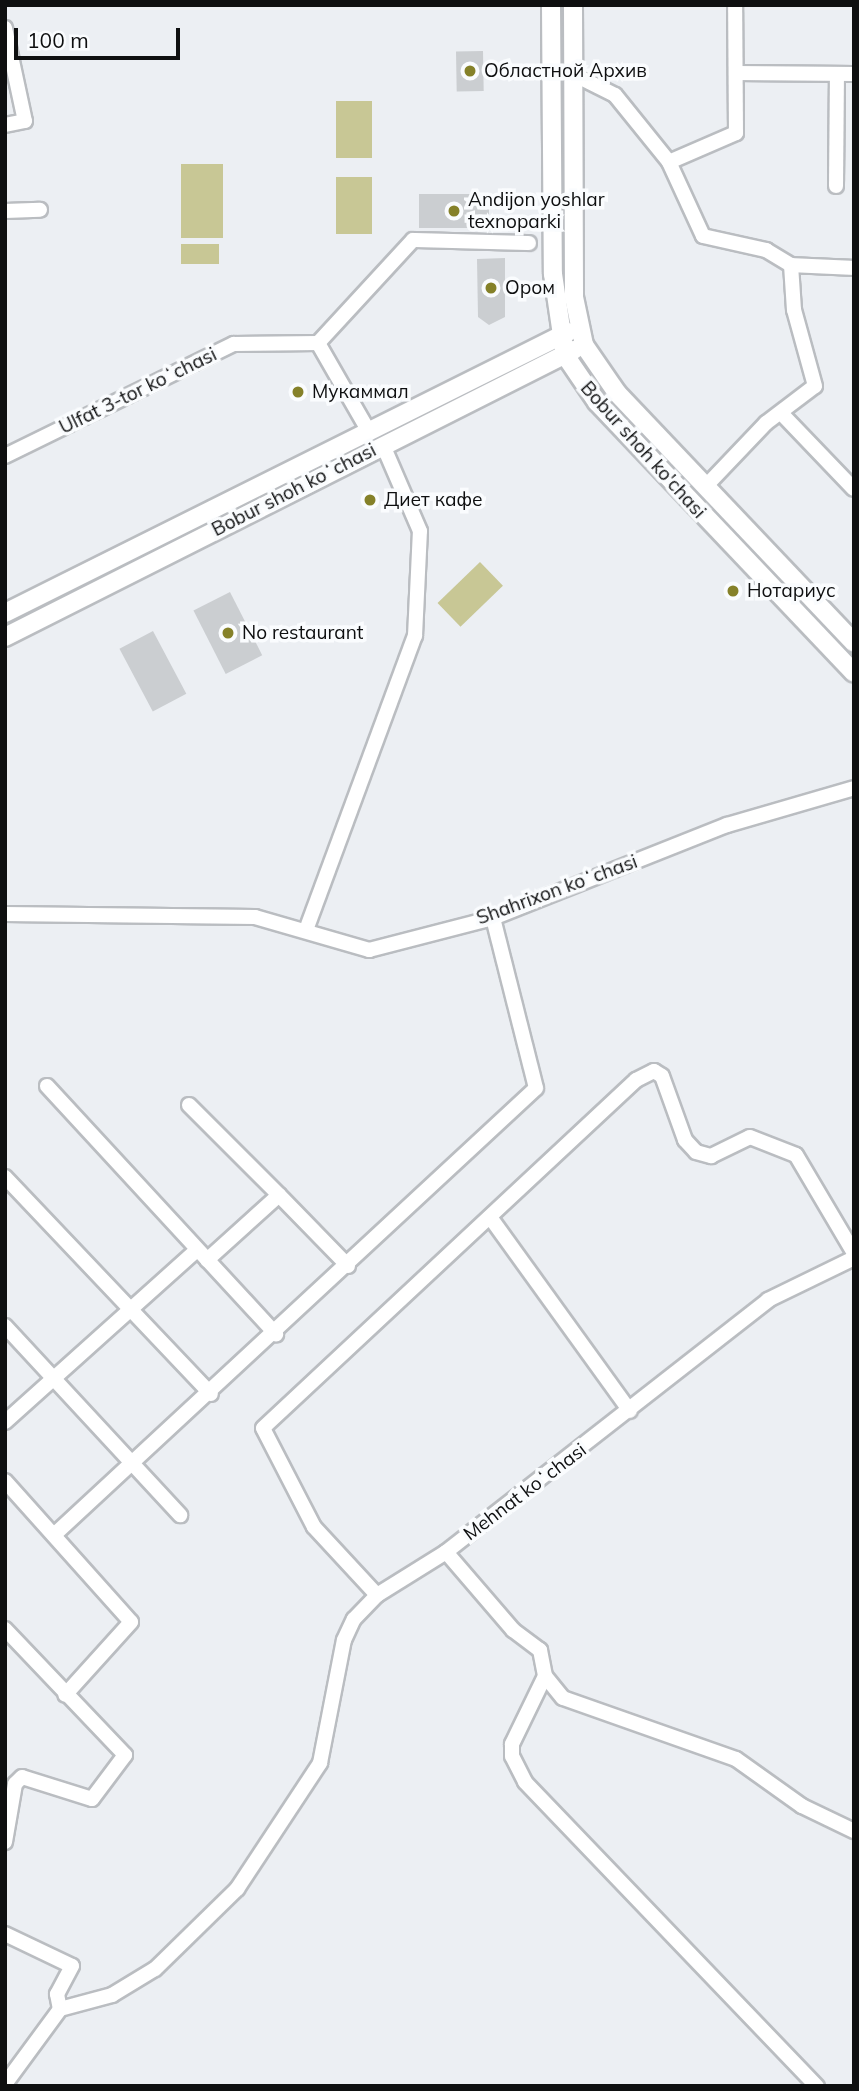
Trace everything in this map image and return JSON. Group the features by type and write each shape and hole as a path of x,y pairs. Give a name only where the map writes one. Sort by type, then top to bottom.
{"main road":[{"name":"Bobur shoh ko'chasi","path":"551,5 553,274 559,337 565,355 597,402 854,673"},
{"name":"Bobur shoh ko'chasi","path":"573,5 578,328 584,345 617,393 854,643"},
{"name":"Bobur shoh koʻchasi","path":"5,613 368,430 578,328"},
{"name":"Bobur shoh koʻchasi","path":"5,637 584,345"},
{"path":"521,356 531,372"}],"street":[{"path":"669,162 737,133 735,5"},
{"path":"5,27 25,121 5,125"},
{"path":"736,73 854,74"},
{"path":"573,74 615,95 669,162 703,236 766,250 791,265 854,268"},
{"path":"836,186 837,74"},
{"path":"5,211 40,210"},
{"path":"368,430 318,342 413,240 529,243"},
{"path":"706,486 781,414 815,386 793,310 791,265"},
{"name":"Ulfat 3-tor koʻchasi","path":"5,456 234,344 318,342"},
{"path":"781,414 854,489"},
{"path":"306,930 415,636 420,531 383,445"},
{"name":"Shahrixon koʻchasi","path":"5,914 255,917 369,950 493,918 727,825 854,788"},
{"path":"54,1535 276,1334 536,1088 493,918"},
{"path":"377,1595 314,1527 263,1428 636,1080 654,1071 668,1085 685,1140 696,1152 711,1156 750,1137 796,1155 854,1256"},
{"path":"47,1086 276,1334"},
{"path":"189,1105 348,1266"},
{"path":"5,1177 211,1394"},
{"path":"5,1422 132,1309 279,1195"},
{"path":"490,1217 631,1411"},
{"name":"Mehnat koʻchasi","path":"854,1256 768,1300 631,1411 446,1552 513,1630 540,1650 545,1676 562,1698 736,1759 802,1806 854,1831"},
{"path":"5,1325 180,1515"},
{"path":"5,1481 131,1622 65,1695"},
{"path":"5,2084 60,2008 112,1995 155,1969 237,1889 320,1763 344,1640 354,1619 377,1595 446,1552"},
{"path":"5,1629 125,1755 92,1799 22,1777 15,1784 5,1842"},
{"path":"545,1676 512,1744 520,1775 817,2086"},
{"path":"5,1934 72,1966 57,1994 60,2008"}],"shaded area":[{"path":"336,101 372,101 372,158 336,158"},
{"path":"181,164 223,164 223,238 181,238"},
{"path":"336,177 372,177 372,234 336,234"},
{"path":"181,244 219,244 219,264 181,264"},
{"path":"480,562 503,586 460,627 438,603"}],"building":[{"name":"Областной Архив","path":"456,51 483,51 484,91 457,91"},
{"name":"Andijon yoshlar texnoparki","path":"419,194 489,194 489,228 419,228"},
{"name":"Ором","path":"505,258 505,317 489,325 478,317 477,259"},
{"name":"No restaurant","path":"230,592 262,655 226,674 193,611"},
{"path":"153,631 186,694 153,712 119,649"}],"place":[{"name":"Областной Архив","path":"470,71"},
{"name":"Andijon yoshlar texnoparki","path":"454,211"},
{"name":"Ором","path":"491,288"},
{"name":"Мукаммал","path":"298,392"},
{"name":"Диет кафе","path":"370,500"},
{"name":"Нотариус","path":"733,591"},
{"name":"No restaurant","path":"228,633"}]}
